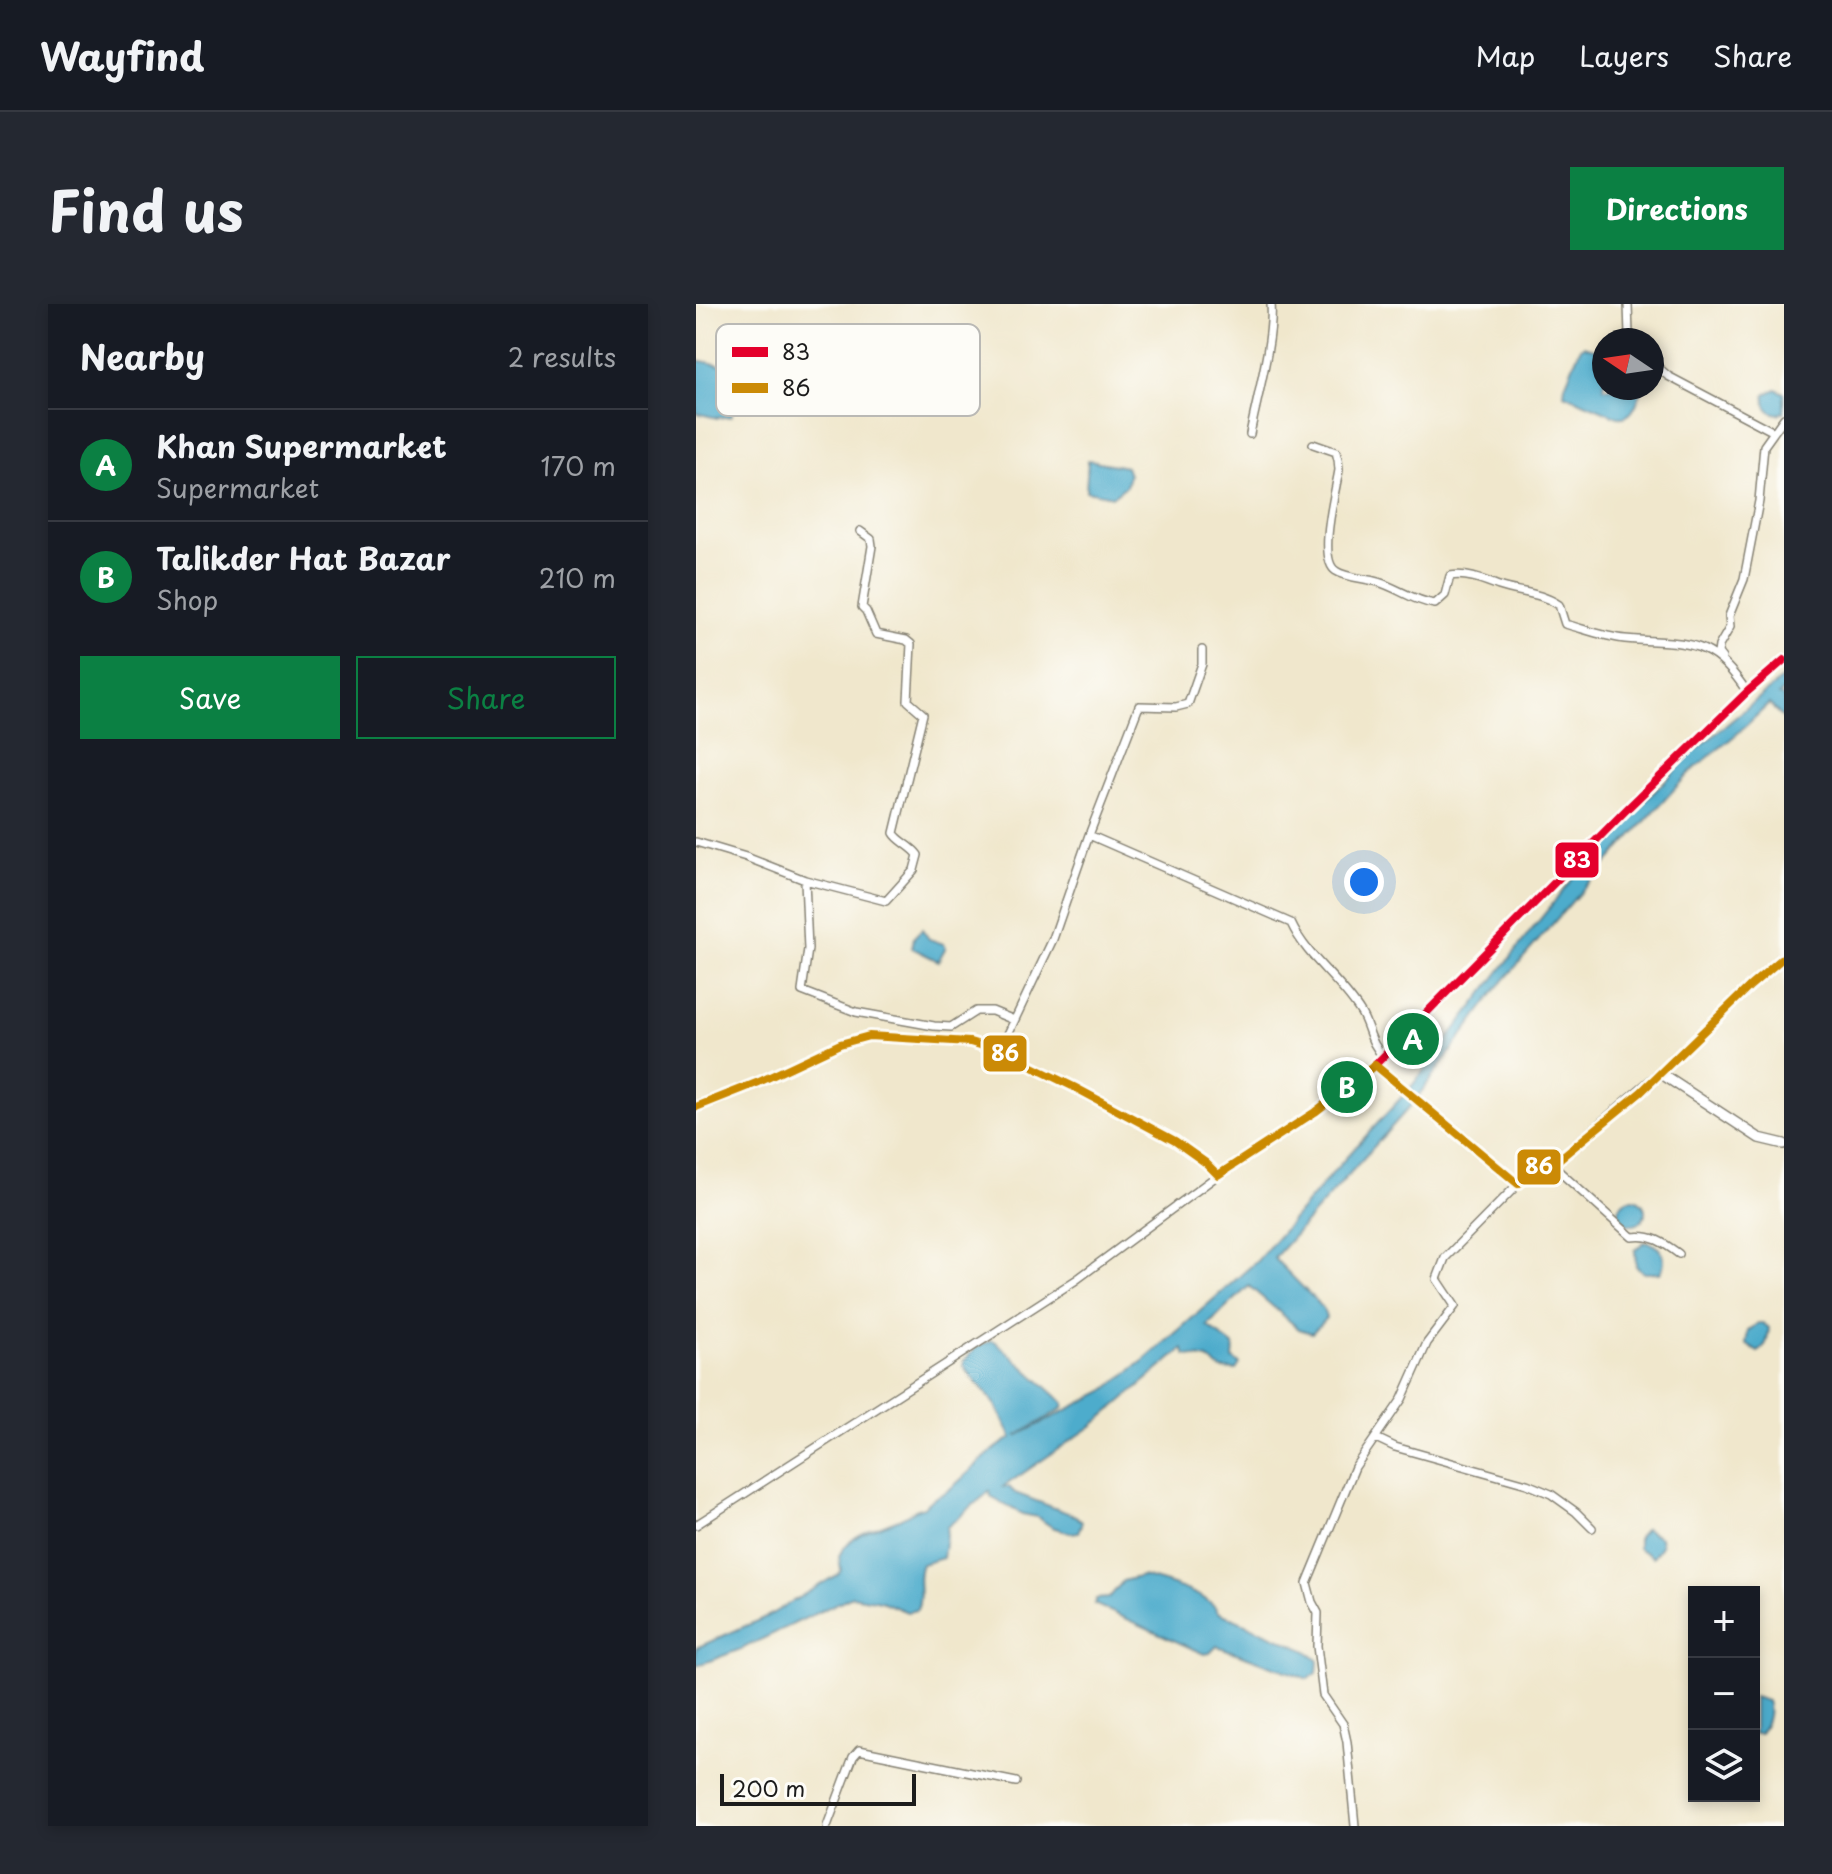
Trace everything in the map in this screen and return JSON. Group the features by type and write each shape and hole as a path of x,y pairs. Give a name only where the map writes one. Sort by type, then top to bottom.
{"main road":[{"path":"696,1107 840,1044 869,1036 970,1042 1000,1051 1175,1141 1218,1175 1315,1112 1375,1065 1518,1184 1541,1165 1552,1165 1660,1073 1759,1138 1784,1144"}],"street":[{"path":"1250,434 1264,366 1271,304"},
{"path":"1628,304 1629,328"},
{"path":"1664,372 1774,432"},
{"path":"1723,660 1718,650 1730,627 1729,616 1744,579 1759,501 1764,446 1784,418"},
{"path":"1313,444 1336,452 1339,467 1326,553 1329,564 1336,572 1386,584 1403,595 1435,604 1445,595 1450,576 1484,578 1500,586 1555,601 1565,624 1617,638 1681,642 1695,646 1723,660 1747,692"},
{"path":"696,842 805,880 886,901 914,870 918,855 913,847 894,833 923,714 908,701 911,644 906,640 876,634 862,607 872,546 871,539 860,531"},
{"path":"1000,1051 1053,939 1139,706 1176,707 1188,704 1202,664 1202,650"},
{"path":"1375,1065 1627,809 1784,660"},
{"path":"1089,835 1291,923 1300,943 1321,963 1362,1014 1373,1047 1384,1057"},
{"path":"805,880 808,949 802,991 822,996 856,1012 934,1026 951,1027 976,1011 992,1011 1014,1020"},
{"path":"1660,1073 1784,957"},
{"path":"1552,1165 1632,1237 1645,1235 1679,1254"},
{"path":"696,1525 1076,1280 1218,1175"},
{"path":"1355,1826 1347,1742 1343,1724 1323,1695 1317,1646 1318,1613 1307,1583 1355,1467 1402,1399 1427,1343 1455,1306 1437,1279 1445,1258 1518,1184"},
{"path":"1376,1438 1395,1447 1527,1484 1551,1494 1592,1528"},
{"path":"827,1826 853,1757 859,1750 1016,1782"}],"water":[{"path":"1584,346 1592,348 1592,400 1638,400 1628,415 1618,417 1564,394 1580,349"},
{"path":"696,360 716,364 716,416 731,416 717,418 696,413"},
{"path":"1776,389 1784,393 1784,412 1778,414 1767,407 1765,401 1766,394"},
{"path":"1088,460 1126,467 1129,475 1126,486 1113,496 1086,491"},
{"path":"1784,677 1784,690 1779,695 1784,697 1784,719 1769,704 1689,773 1498,987 1413,1103 1274,1258 1323,1308 1326,1318 1312,1333 1299,1329 1249,1286 1207,1326 1234,1346 1233,1359 1240,1364 1236,1370 1221,1369 1208,1359 1186,1355 1183,1349 1092,1426 1003,1487 1076,1516 1082,1522 1078,1532 1070,1533 1052,1527 1037,1517 1022,1514 991,1497 990,1491 947,1527 943,1558 922,1564 917,1610 907,1612 881,1601 852,1596 741,1649 696,1666 696,1648 768,1616 838,1574 841,1570 839,1556 850,1541 924,1507 1012,1438 996,1405 964,1367 964,1362 975,1348 992,1340 996,1342 1064,1403 1063,1408 1016,1436 1104,1391 1147,1358 1258,1260 1411,1087 1587,861 1689,756"},
{"path":"922,929 929,939 946,947 938,961 912,948 914,937"},
{"path":"1632,1199 1641,1203 1645,1212 1641,1221 1632,1225 1623,1221 1619,1212 1623,1203"},
{"path":"1644,1242 1662,1253 1664,1262 1660,1273 1644,1273 1636,1266 1635,1250"},
{"path":"1758,1323 1769,1328 1765,1345 1758,1352 1746,1344 1748,1331"},
{"path":"1645,1529 1660,1537 1661,1546 1653,1557 1638,1548 1638,1537"},
{"path":"1142,1576 1196,1594 1218,1612 1307,1651 1318,1661 1317,1673 1308,1679 1217,1646 1204,1654 1094,1604 1096,1599 1109,1598 1123,1581"},
{"path":"1760,1699 1767,1701 1769,1710 1760,1733"}],"transit line":[{"name":"83","path":"1375,1065 1627,809 1784,660"},
{"name":"86","path":"696,1107 840,1044 869,1036 970,1042 1000,1051 1175,1141 1218,1175 1315,1112 1375,1065 1518,1184 1541,1165 1552,1165 1641,1092 1784,957"}],"place":[{"name":"Khan Supermarket","path":"1413,1039"},
{"name":"Talikder Hat Bazar","path":"1347,1087"}]}
